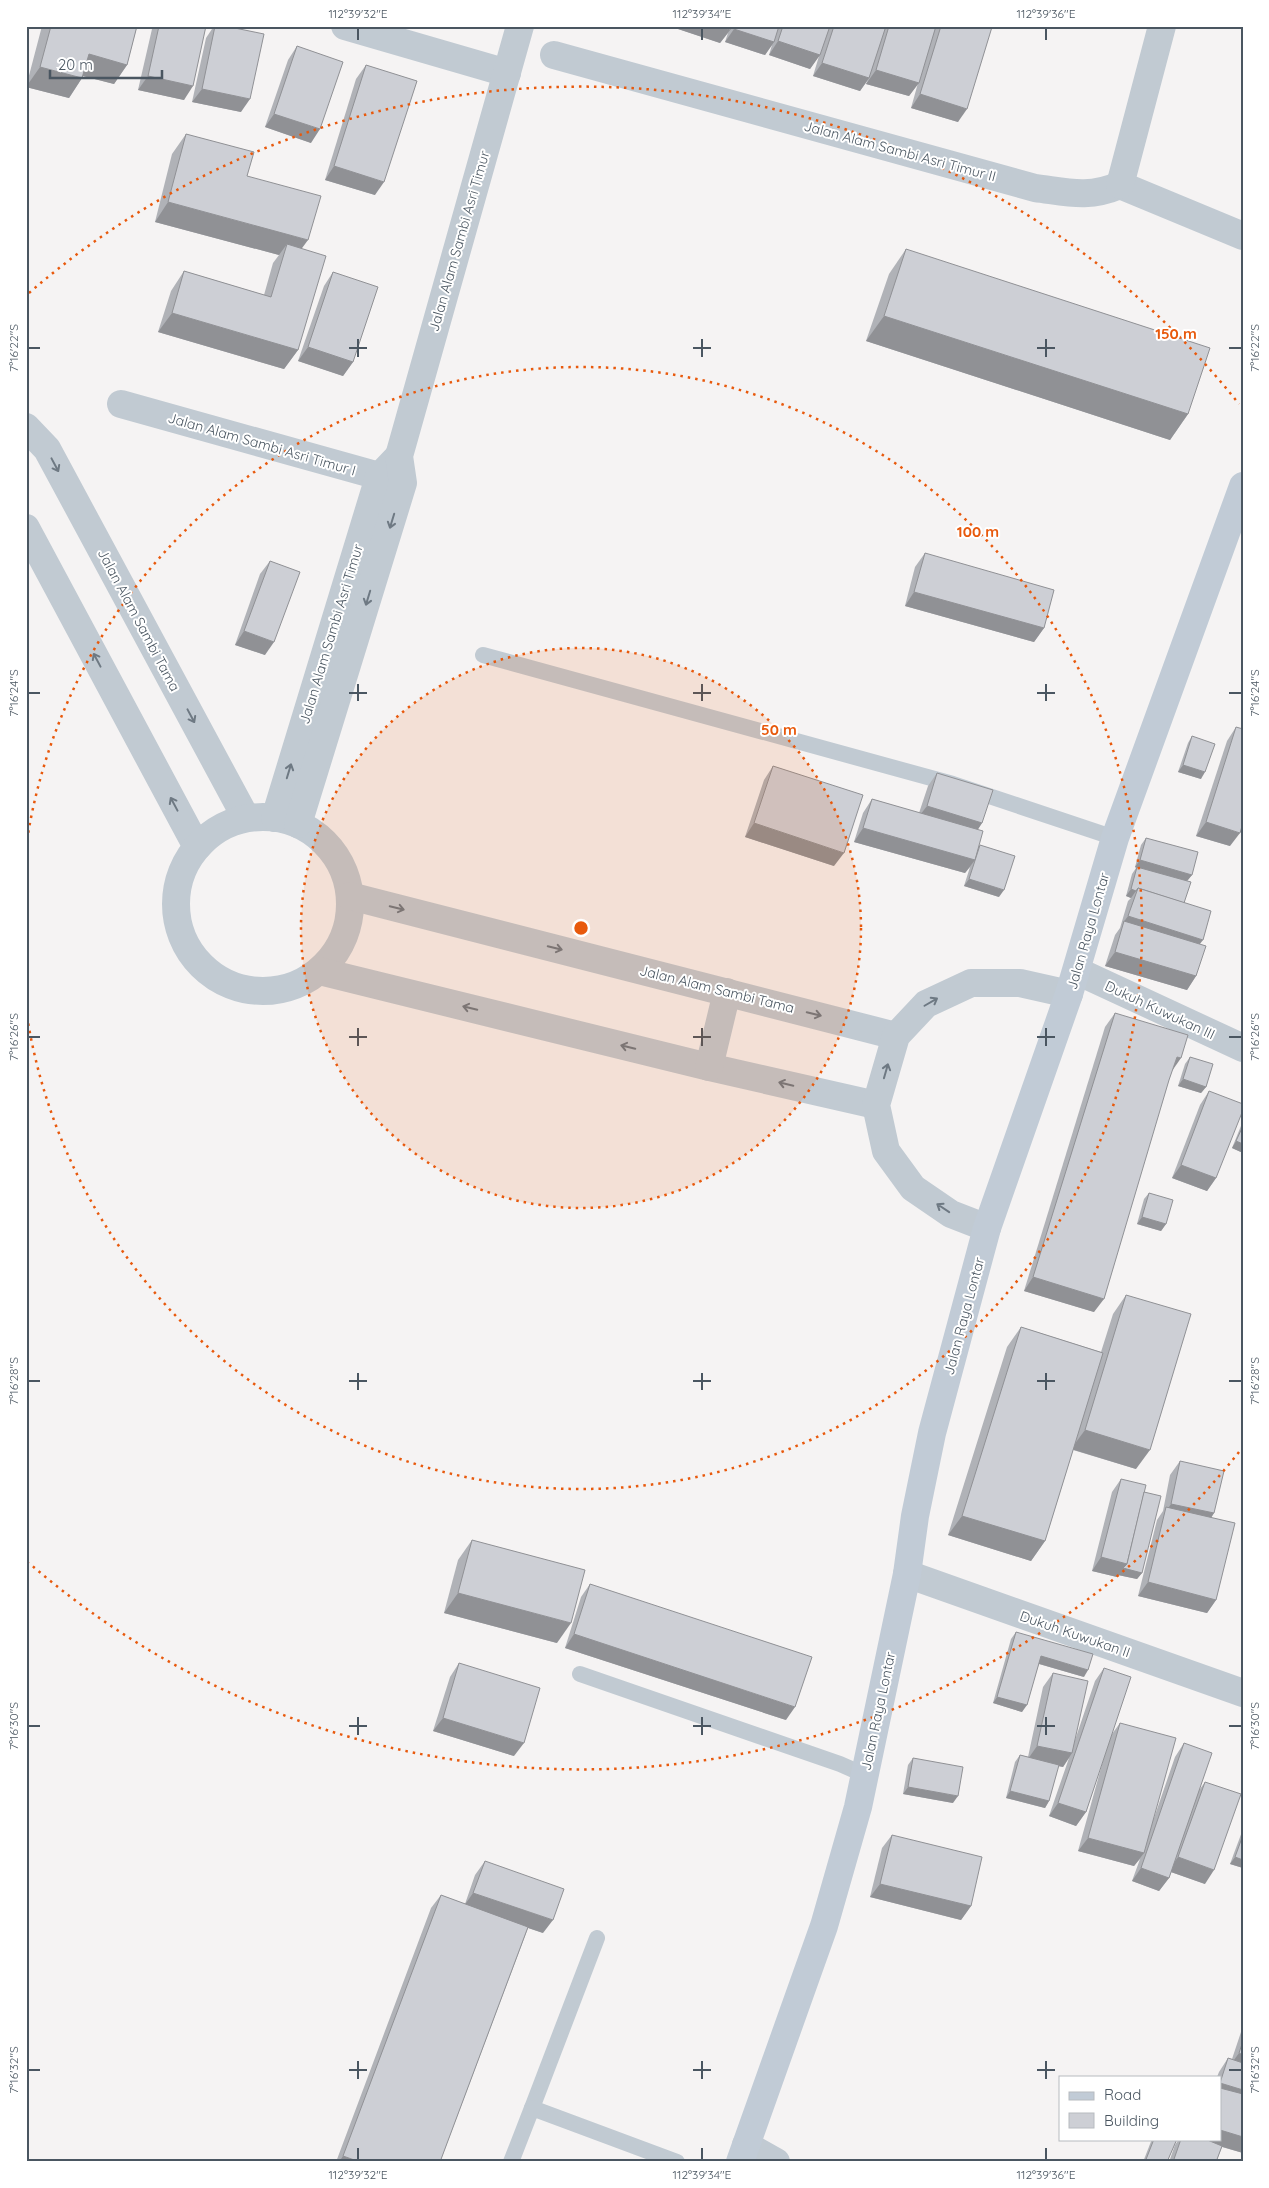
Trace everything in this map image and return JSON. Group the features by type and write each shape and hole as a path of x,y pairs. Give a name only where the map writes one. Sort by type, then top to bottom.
{"street":[{"path":"345,26 507,72"},
{"name":"Jalan Alam Sambi Asri Timur","path":"286,821 399,456 520,26"},
{"path":"1162,26 1120,185 1243,236"},
{"name":"Jalan Alam Sambi Asri Timur II","path":"554,54 1035,188 1083,195 1103,193 1120,185"},
{"name":"Jalan Alam Sambi Asri Timur I","path":"121,404 391,480"},
{"name":"Jalan Alam Sambi Tama","path":"26,426 47,449 246,818"},
{"name":"Jalan Raya Lontar","path":"743,2153 824,1926 858,1807 907,1574 915,1516 932,1433 987,1228 1073,983 1115,838 1243,486"},
{"path":"26,528 197,847"},
{"path":"246,818 286,821 324,841 342,866 350,896 348,924 338,950 319,971 294,986 265,992 237,988 211,974 190,954 178,928 175,900 181,871 197,847 219,828 246,818"},
{"name":"Jalan Alam Sambi Tama","path":"350,896 896,1036"},
{"path":"319,971 709,1067 876,1105"},
{"path":"987,1228 951,1214 913,1188 886,1150 876,1105 896,1036 926,1004 971,983 1073,983"},
{"name":"Dukuh Kuwukan III","path":"1073,983 1243,1048"},
{"path":"709,1067 727,992"},
{"name":"Dukuh Kuwukan II","path":"907,1574 1243,1693"},
{"path":"743,2153 776,2162"}],"lane":[{"path":"483,655 953,784 1115,838"},
{"path":"580,1674 840,1764 864,1775"},
{"path":"511,2162 597,1938"},
{"path":"532,2108 677,2162"}],"building":[{"path":"51,26 137,26 127,65 89,54 82,78 40,67"},
{"path":"159,26 206,26 193,86 148,76"},
{"path":"215,26 225,26 264,34 250,99 202,89"},
{"path":"718,26 731,26 730,30"},
{"path":"735,26 779,26 774,42 734,29"},
{"path":"783,26 830,26 820,55 778,41"},
{"path":"834,26 886,26 869,78 822,63"},
{"path":"889,26 936,26 919,83 876,70"},
{"path":"941,26 992,27 967,109 920,94"},
{"path":"297,46 343,62 320,129 274,114"},
{"path":"366,65 417,81 384,182 334,166"},
{"path":"186,134 254,152 247,176 321,196 308,240 168,202"},
{"path":"287,244 326,256 298,350 172,313 184,271 271,297"},
{"path":"906,249 1210,348 1188,414 884,316"},
{"path":"333,272 378,287 353,362 308,347"},
{"path":"925,553 1054,590 1044,628 914,592"},
{"path":"270,561 300,572 274,642 244,631"},
{"path":"1236,727 1243,729 1243,823 1240,833 1206,822"},
{"path":"1192,736 1215,744 1205,772 1183,765"},
{"path":"773,766 863,795 844,853 754,823"},
{"path":"937,773 993,790 982,823 927,806"},
{"path":"872,799 983,831 975,860 863,828"},
{"path":"1146,838 1198,852 1192,875 1140,860"},
{"path":"980,845 1015,856 1004,890 969,879"},
{"path":"1137,867 1191,882 1184,903 1138,888 1136,891 1131,889"},
{"path":"1138,888 1211,911 1203,940 1128,916"},
{"path":"1124,921 1206,946 1196,976 1115,952"},
{"path":"1115,1013 1188,1035 1181,1058 1177,1057 1169,1080 1104,1299 1033,1277"},
{"path":"1190,1057 1213,1064 1206,1087 1183,1079"},
{"path":"1209,1091 1243,1104 1243,1110 1216,1178 1181,1165"},
{"path":"1243,1126 1243,1144 1236,1141"},
{"path":"1149,1193 1173,1200 1166,1224 1142,1217"},
{"path":"1126,1295 1191,1314 1150,1450 1085,1430"},
{"path":"1021,1327 1103,1353 1045,1541 962,1516"},
{"path":"1180,1461 1224,1471 1214,1513 1171,1504"},
{"path":"1121,1479 1146,1485 1127,1564 1101,1557"},
{"path":"1144,1492 1161,1496 1142,1573 1123,1568 1127,1564"},
{"path":"1166,1507 1235,1523 1216,1600 1148,1582"},
{"path":"472,1540 585,1570 571,1623 458,1593"},
{"path":"590,1584 812,1657 795,1707 574,1634"},
{"path":"1016,1632 1093,1654 1088,1670 1041,1656 1027,1705 997,1697"},
{"path":"459,1663 540,1688 524,1743 443,1718"},
{"path":"1104,1668 1131,1677 1086,1812 1058,1803"},
{"path":"1053,1673 1088,1681 1072,1753 1037,1746"},
{"path":"1120,1723 1176,1738 1144,1853 1088,1838"},
{"path":"1184,1743 1212,1753 1169,1878 1141,1868"},
{"path":"1020,1755 1059,1765 1049,1801 1010,1791"},
{"path":"913,1758 963,1767 958,1796 908,1787"},
{"path":"1205,1782 1241,1794 1214,1870 1178,1857"},
{"path":"892,1835 982,1857 971,1906 880,1884"},
{"path":"1243,1835 1243,1860 1235,1857"},
{"path":"485,1861 564,1889 553,1920 473,1893"},
{"path":"441,1895 528,1927 440,2162 360,2162 343,2156"},
{"path":"1243,2041 1243,2055 1239,2053"},
{"path":"1228,2058 1243,2063 1243,2090 1222,2084 1222,2077"},
{"path":"1222,2089 1243,2094 1243,2137 1222,2131"},
{"path":"1154,2140 1177,2140 1167,2162 1145,2162"},
{"path":"1181,2140 1207,2140 1222,2146 1216,2162 1173,2162"}]}
